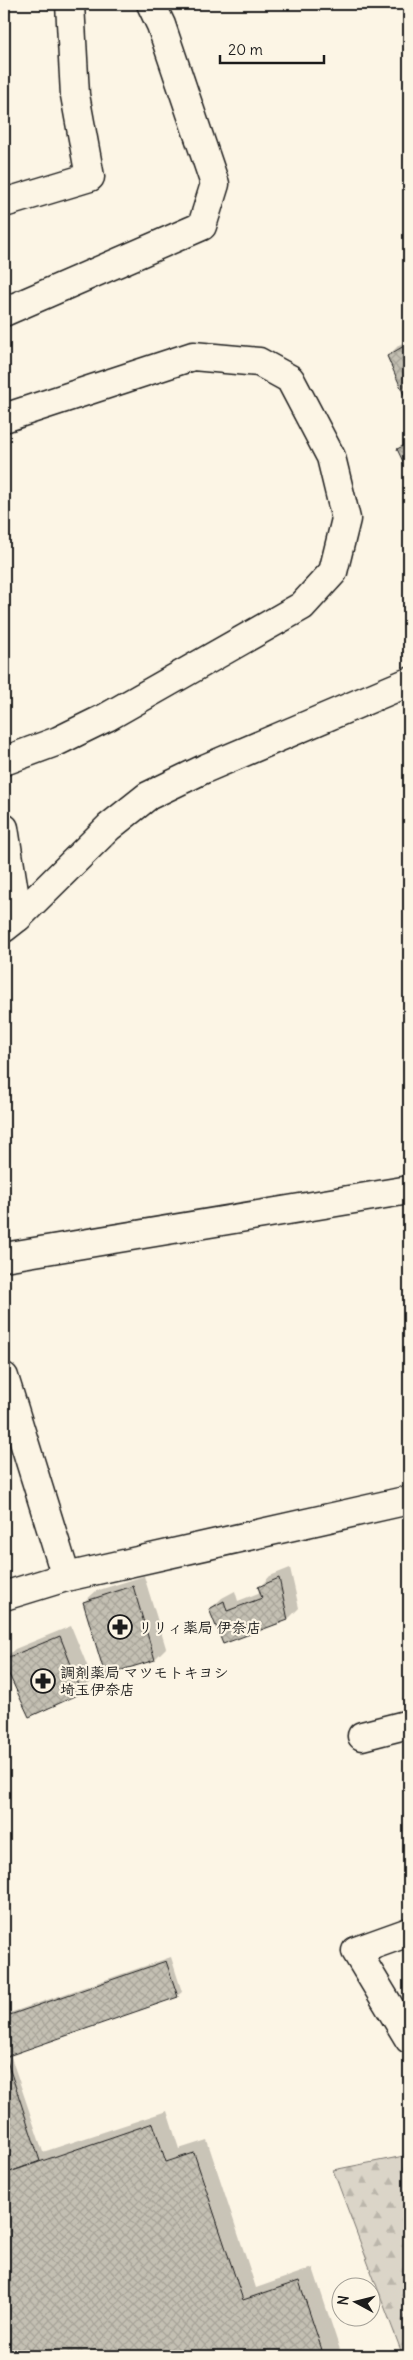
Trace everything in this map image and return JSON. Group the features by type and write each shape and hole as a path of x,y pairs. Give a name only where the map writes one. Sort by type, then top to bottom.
{"street":[{"path":"4,203 90,177 75,95 70,4"},
{"path":"4,312 202,226 215,184 161,25 151,4"},
{"path":"4,418 193,356 259,362 290,379 330,457 346,519 333,572 302,606 106,717 58,741 4,761"},
{"path":"8,917 109,827 148,796 204,769 409,682"},
{"path":"4,828 8,917"},
{"path":"4,1257 409,1190"},
{"path":"4,1377 66,1577"},
{"path":"4,1596 66,1577 409,1500"},
{"path":"362,1736 409,1724"},
{"path":"409,1932 356,1951 409,2039"}],"green space":[{"path":"409,2155 409,2356 403,2356 380,2295 380,2278 374,2278 333,2170"}],"building":[{"path":"409,343 409,406 387,356"},
{"path":"409,443 409,474 397,449"},
{"path":"279,1578 288,1620 223,1644 209,1609 224,1601 227,1611 262,1598 258,1587"},
{"path":"133,1586 155,1660 105,1675 83,1602"},
{"path":"60,1636 82,1693 29,1717 4,1664 4,1659"},
{"path":"166,1961 178,1997 5,2057 4,2017"},
{"path":"4,2052 40,2161 4,2174"},
{"path":"153,2123 166,2162 194,2153 243,2300 299,2281 324,2356 4,2356 4,2174"}],"place":[{"name":"リリィ薬局 伊奈店","path":"120,1627"},
{"name":"調剤薬局 マツモトキヨシ 埼玉伊奈店","path":"43,1681"}]}
